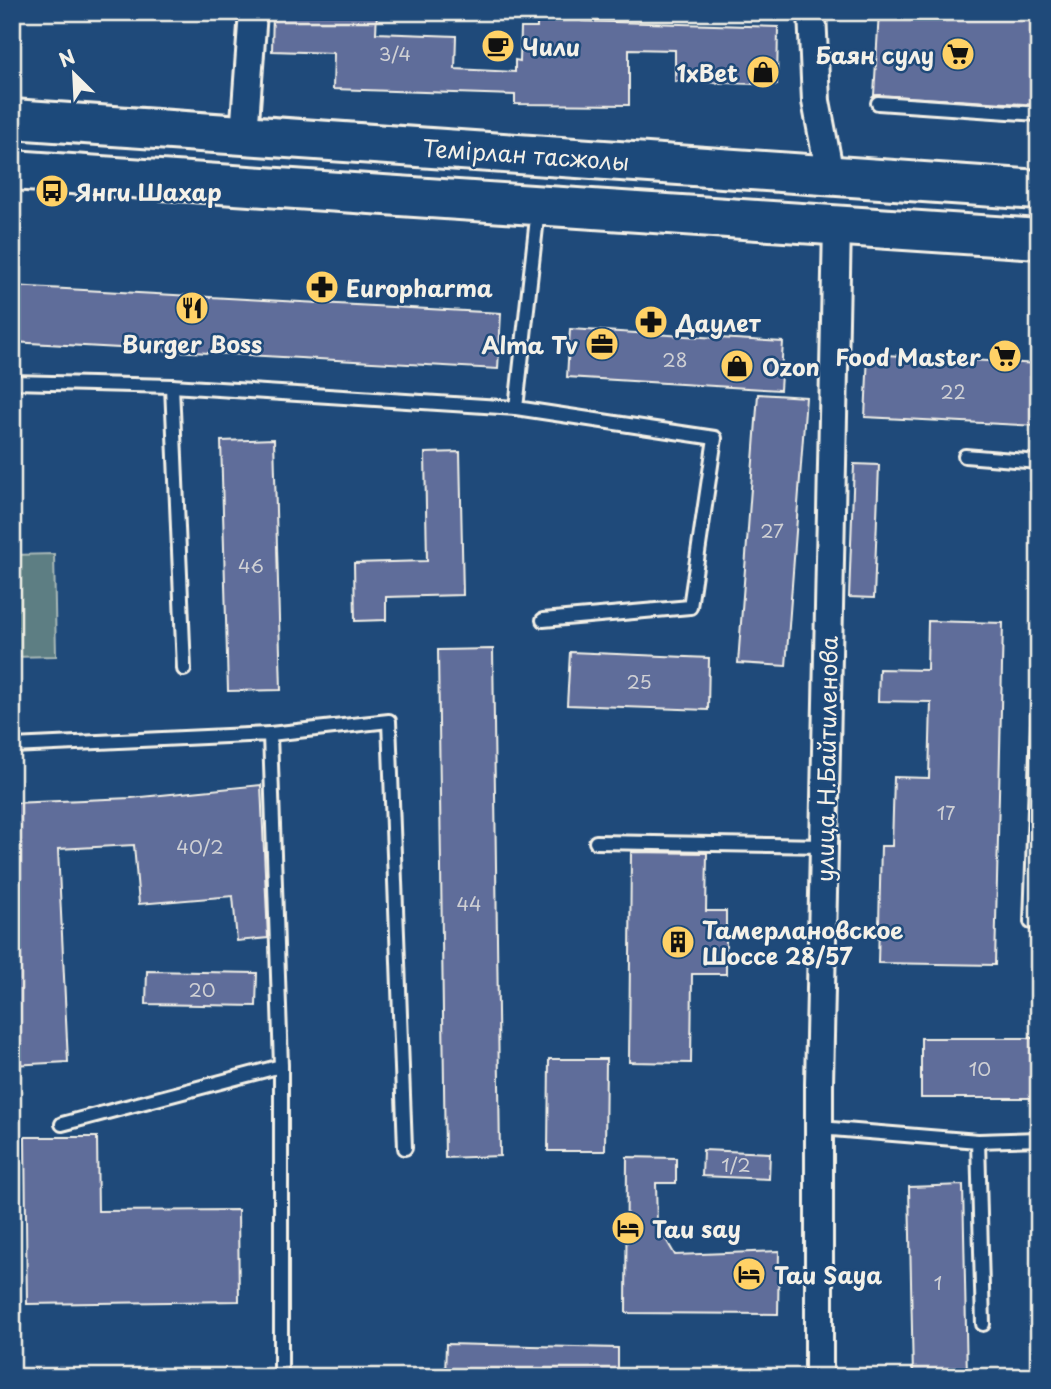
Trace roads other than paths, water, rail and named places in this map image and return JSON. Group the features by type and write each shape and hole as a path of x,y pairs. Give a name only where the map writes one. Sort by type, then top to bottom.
{"main road":[{"name":"Темірлан тасжолы","path":"12,119 1039,190"},
{"path":"12,170 1039,239"}],"street":[{"path":"244,135 253,12"},
{"path":"812,12 816,101 830,175"},
{"name":"улица Н.Байтиленова","path":"819,1377 818,1133 837,226"}],"lane":[{"path":"878,103 1039,114"},
{"path":"516,408 538,205"},
{"path":"12,382 173,386 516,408 715,438 690,607 543,620"},
{"path":"173,386 184,668"},
{"path":"965,456 1039,462"},
{"path":"1031,922 1039,694"},
{"path":"12,746 270,734 389,721 405,1148"},
{"path":"270,734 281,1066 281,1377"},
{"path":"596,842 824,846"},
{"path":"62,1124 281,1066"},
{"path":"818,1133 832,1129 978,1141 1039,1139"},
{"path":"978,1141 983,1324"}],"place":[{"name":"Чили","path":"498,46"},
{"name":"Баян сулу","path":"958,54"},
{"name":"1xBet","path":"763,72"},
{"name":"Янги Шахар","path":"52,191"},
{"name":"Europharma","path":"322,287"},
{"name":"Burger Boss","path":"192,308"},
{"name":"Даулет","path":"651,322"},
{"name":"Alma Tv","path":"602,344"},
{"name":"Food Master","path":"1005,356"},
{"name":"Ozon","path":"737,366"},
{"name":"Тамерлановское Шоссе 28/57","path":"678,942"},
{"name":"Tau say","path":"628,1228"},
{"name":"Tau Saya","path":"749,1274"}]}
